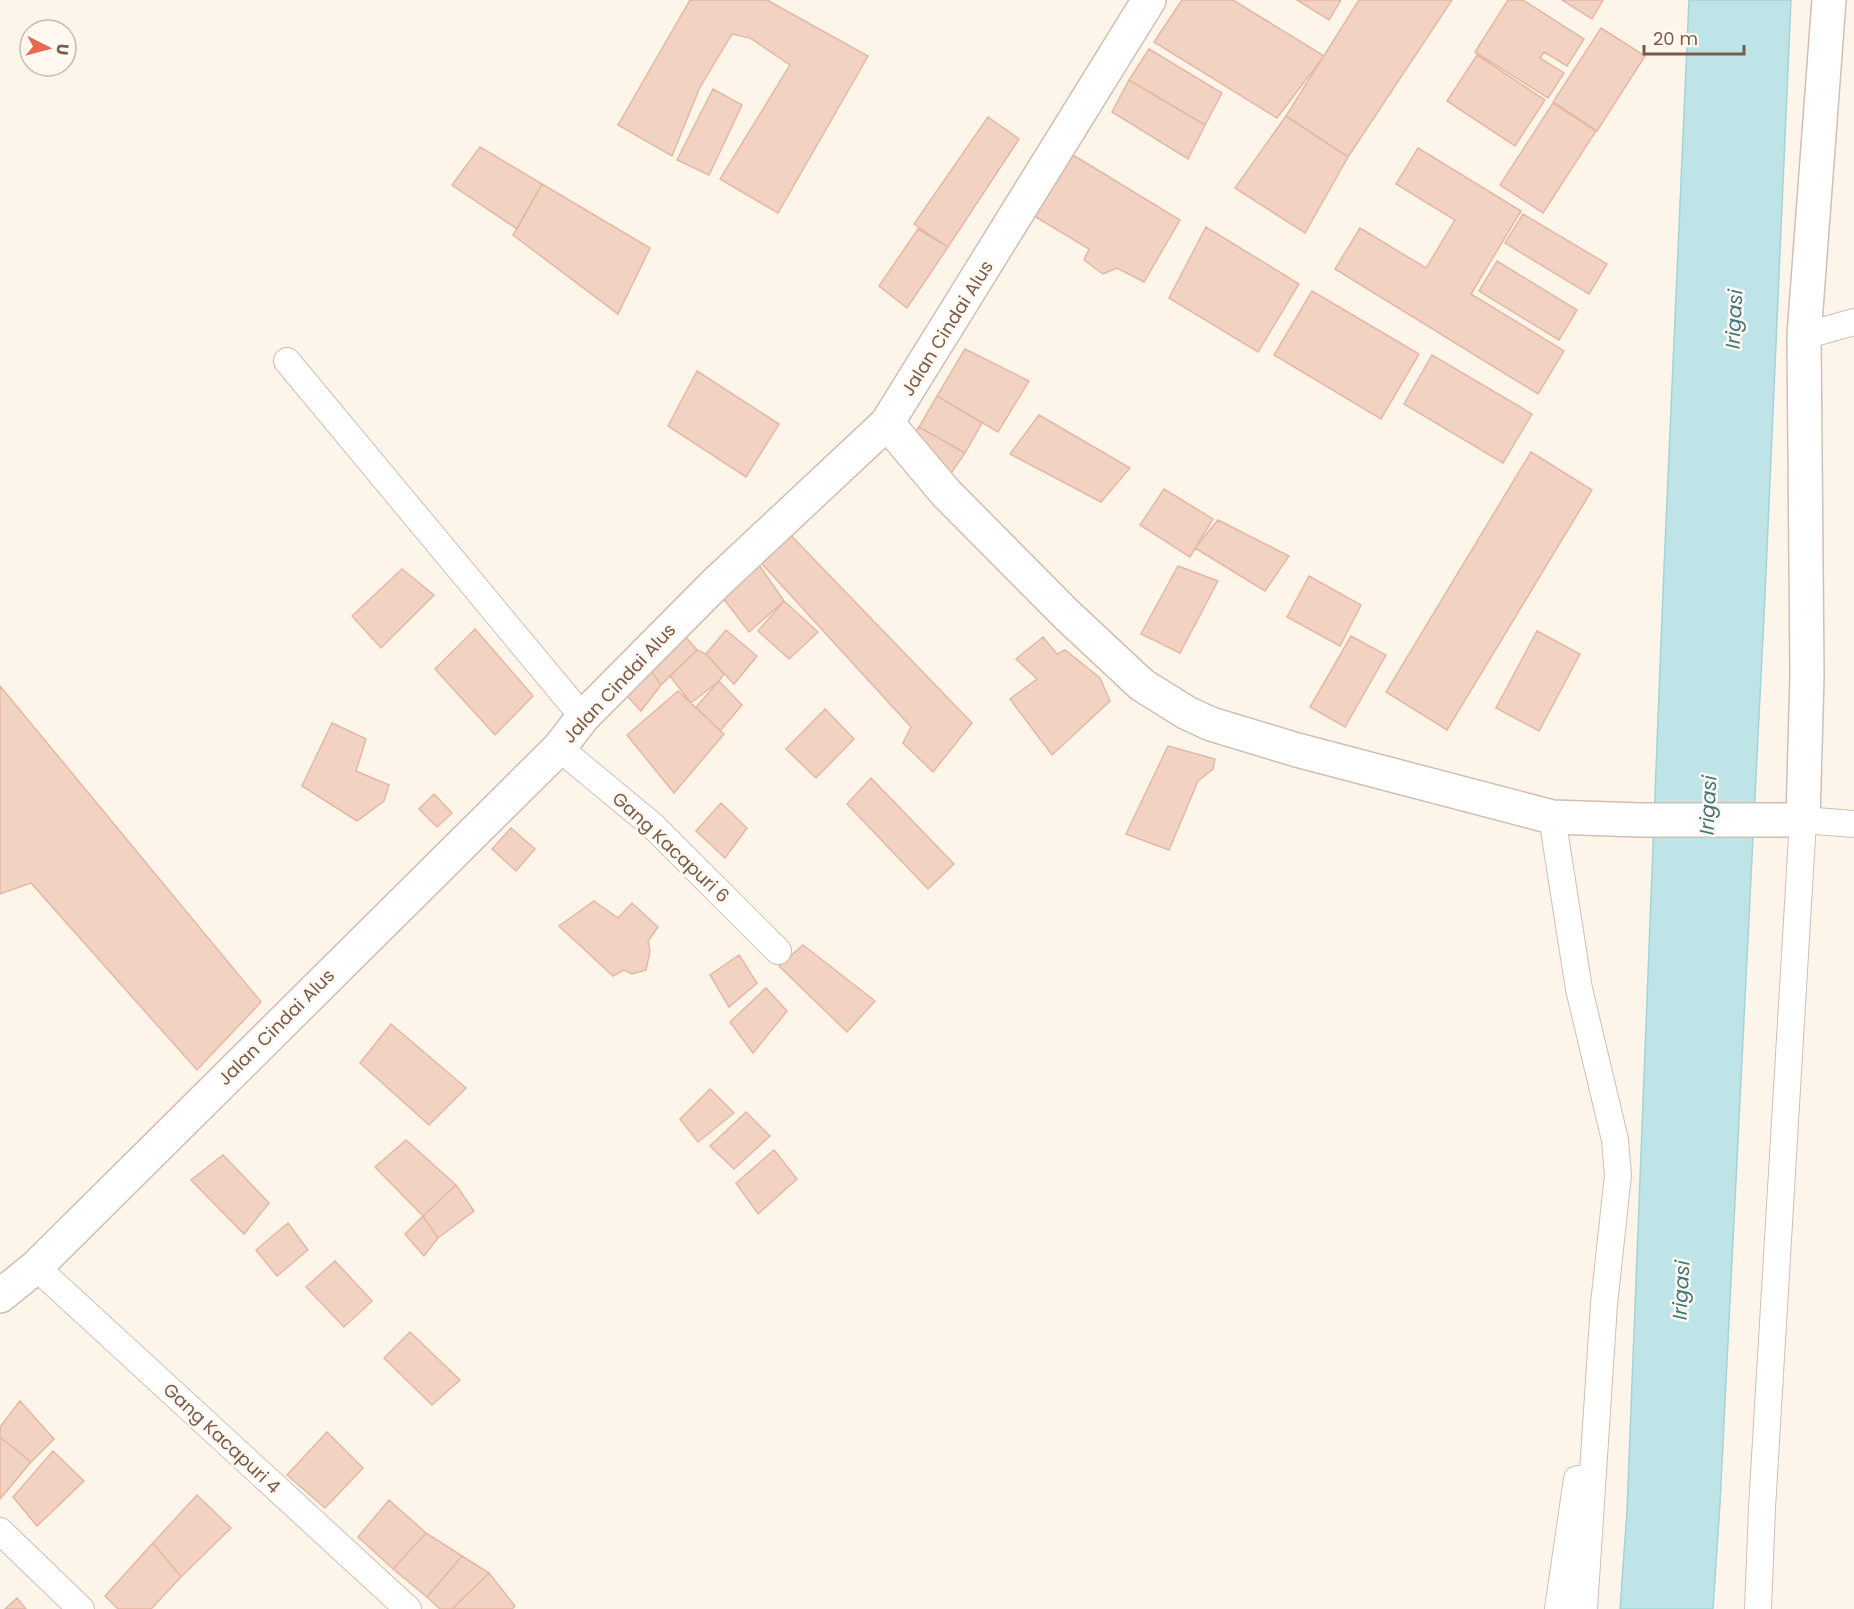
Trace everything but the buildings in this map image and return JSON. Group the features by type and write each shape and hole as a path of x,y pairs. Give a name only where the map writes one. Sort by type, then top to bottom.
{"street":[{"name":"Jalan Cindai Alus","path":"0,1296 36,1267 559,748 583,717 715,584 888,423 1149,0"},
{"path":"1758,1609 1803,820 1807,676 1804,336 1829,0"},
{"path":"1804,336 1854,322"},
{"path":"287,361 583,717"},
{"path":"888,423 946,493 1067,615 1142,685 1178,708 1211,724 1297,750 1552,817 1640,820 1803,820 1854,824"},
{"name":"Gang Kacapuri 6","path":"559,748 652,825 778,951"},
{"path":"1552,817 1579,989 1615,1140 1618,1175 1604,1304 1558,1609"},
{"name":"Gang Kacapuri 4","path":"36,1267 408,1609"},
{"path":"1584,1609 1604,1304"},
{"path":"0,1531 81,1609"}],"water":[{"name":"Irigasi","path":"1689,0 1791,0 1765,595 1713,1609 1620,1609 1627,1511"}]}
